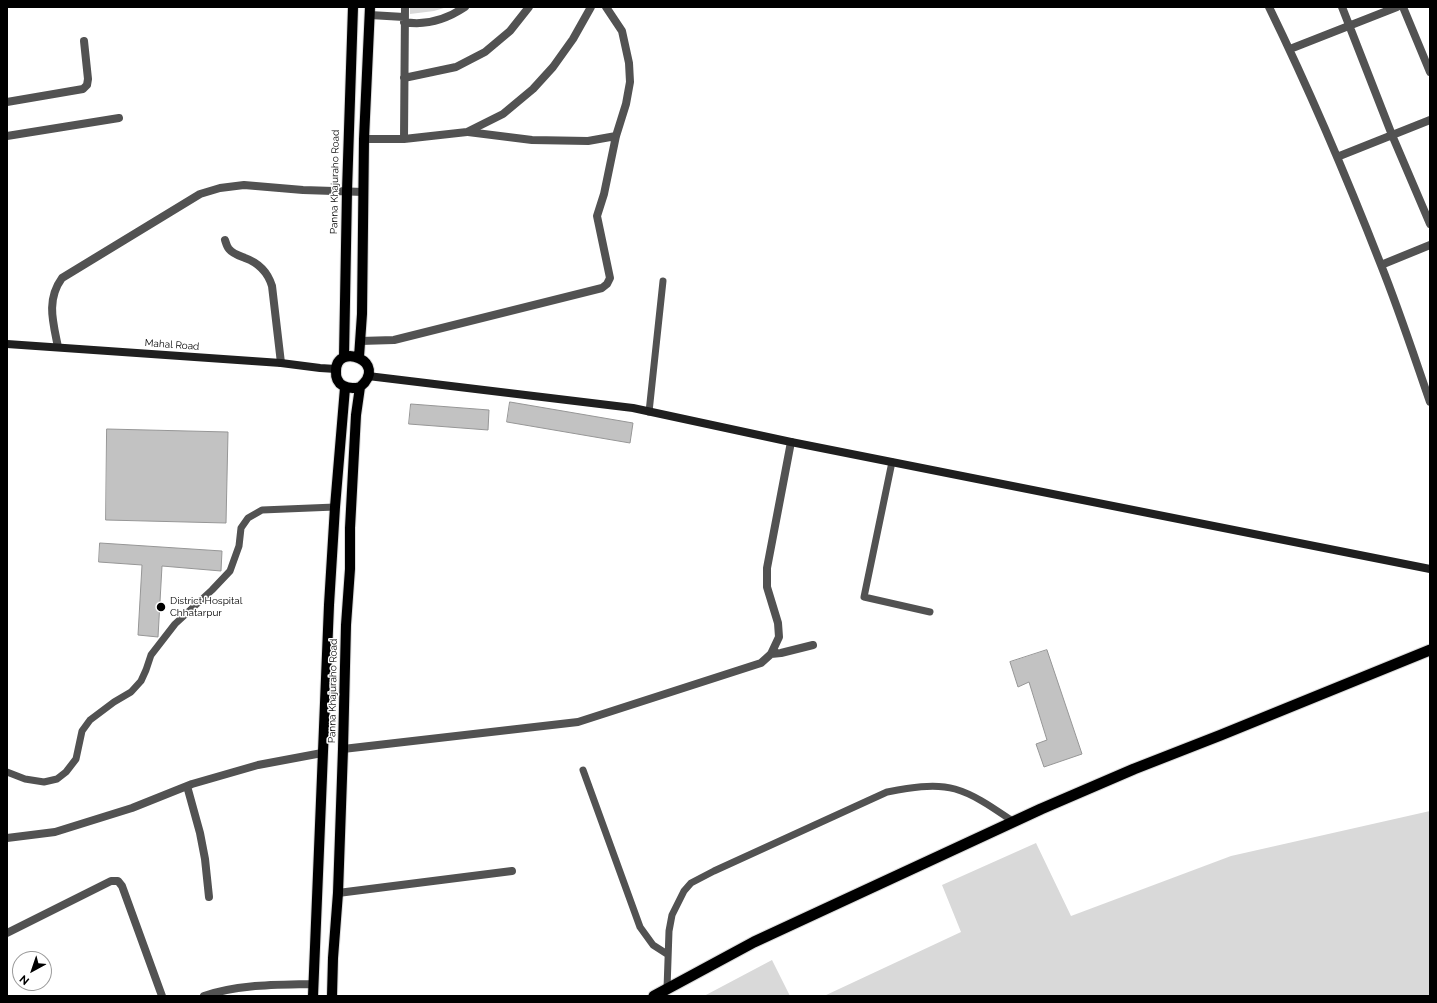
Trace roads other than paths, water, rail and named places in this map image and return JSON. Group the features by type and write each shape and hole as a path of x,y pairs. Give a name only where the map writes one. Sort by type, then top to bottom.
{"highway":[{"path":"654,996 754,942 1014,822 1134,769 1430,650"}],"main road":[{"name":"Panna Khajuraho Road","path":"344,358 352,7"},
{"path":"359,357 363,278 364,139 370,11"},
{"name":"Mahal Road","path":"7,344 281,363 336,369"},
{"path":"360,387 352,389 345,388 339,383 336,376 336,369 339,362 344,358 352,356 359,357 365,362 368,368 368,376 634,408 791,442 1430,569"},
{"name":"Panna Khajuraho Road","path":"332,996 333,958 338,893 346,625 350,569 356,415 360,387 365,383 368,376"},
{"name":"Panna Khajuraho Road","path":"313,996 322,753 335,507 345,388"}],"street":[{"path":"404,139 405,7"},
{"path":"370,11 422,23 446,17 465,7"},
{"path":"404,78 456,67 485,52 510,31 529,7"},
{"path":"467,132 503,114 533,89 564,54 591,7"},
{"path":"360,341 394,340 602,288 607,284 610,278 597,216 604,194 616,136 626,104 630,82 630,70 622,31 606,7"},
{"path":"1269,7 1290,49 1382,266 1430,402"},
{"path":"1342,7 1392,135 1430,224"},
{"path":"1290,49 1397,7"},
{"path":"1403,7 1430,72"},
{"path":"7,102 83,89 87,86 88,79 84,41"},
{"path":"7,136 119,118"},
{"path":"1337,157 1430,120"},
{"path":"364,139 404,139 467,132 532,140 588,141 616,136"},
{"path":"58,347 52,321 52,297 55,287 62,278 200,194 220,188 244,184 303,190 347,190 364,192"},
{"path":"225,240 229,249 237,255 247,258 259,265 269,276 272,286 281,363"},
{"path":"1382,266 1430,245"},
{"path":"343,749 578,722 761,663 771,654 779,637 778,623 767,587 767,568 791,442"},
{"path":"771,654 813,645"},
{"path":"7,838 55,832 132,808 187,786 258,765 322,753"},
{"path":"187,786 200,833 205,859 209,898"},
{"path":"338,893 512,871"},
{"path":"7,933 111,881 118,882 122,886 162,996"},
{"path":"204,996 213,993 250,987 314,984"}],"lane":[{"path":"648,412 663,281"},
{"path":"892,462 864,596 930,612"},
{"path":"7,772 25,779 44,782 57,779 66,772 76,759 82,731 90,720 114,702 131,692 141,681 151,654 175,624 230,572 239,546 241,528 248,518 262,510 335,507"},
{"path":"583,770 640,927 653,945 667,954"},
{"path":"667,989 668,931 672,915 684,891 691,883 714,871 887,792 912,787 954,789 983,802 1014,822"}],"place":[{"name":"District Hospital Chhatarpur","path":"161,607"}]}
